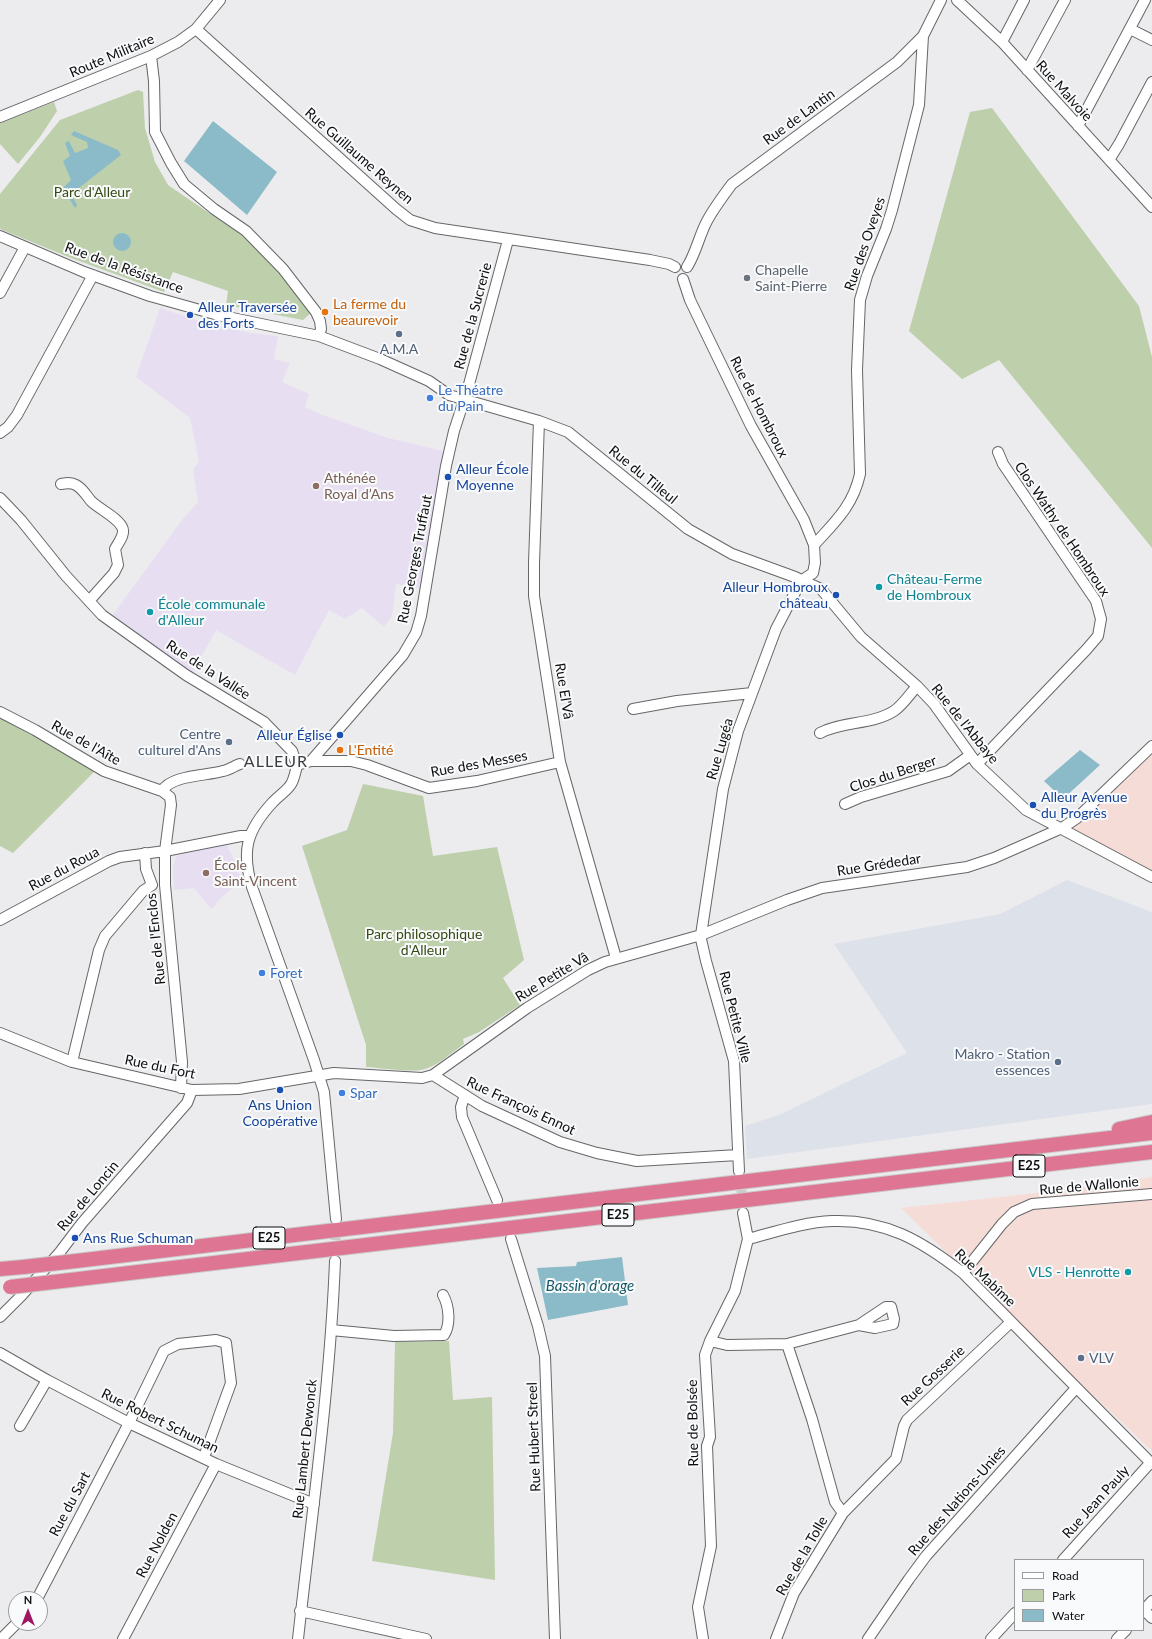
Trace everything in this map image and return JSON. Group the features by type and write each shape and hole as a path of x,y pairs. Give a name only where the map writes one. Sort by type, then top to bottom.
{"highway":[{"path":"947,1158 964,1151 1110,1131 1152,1122"},
{"name":"E25","path":"0,1269 1152,1133"},
{"name":"E25","path":"5,1287 1152,1152"}],"street":[{"name":"Route Militaire","path":"0,117 151,56 178,42 196,29 220,0"},
{"name":"Rue de Lantin","path":"687,268 706,222 714,208 732,184 897,62 923,36 941,0"},
{"name":"Rue Malvoie","path":"957,0 1002,42 1109,160 1151,202"},
{"path":"1002,42 1024,0"},
{"path":"1027,70 1065,0"},
{"path":"1078,126 1146,0"},
{"name":"Rue Guillaume Reynen","path":"196,29 410,220 435,228 650,260 669,264 675,267"},
{"path":"1130,29 1152,40"},
{"name":"Rue des Oveyes","path":"814,545 846,509 857,486 860,474 857,370 860,300 867,276 891,216 919,105 923,36"},
{"path":"151,56 154,81 155,132 171,163 184,184 214,209 246,231 283,269 316,312 321,329 319,336"},
{"path":"1109,160 1152,82"},
{"name":"Rue de la Résistance","path":"0,236 93,275 150,296 218,315 319,336 380,359 429,381 449,395 464,399"},
{"name":"Rue de la Sucrerie","path":"464,399 508,240"},
{"path":"0,293 25,246"},
{"path":"682,265 687,268 688,273 683,279 679,280 675,276 673,271 675,267 682,265"},
{"path":"0,433 8,427 17,415 93,275"},
{"name":"Rue de Hombroux","path":"683,279 690,300 751,426 804,520 814,545"},
{"name":"Rue du Tilleul","path":"464,399 539,421 568,432 688,529 732,554 801,581"},
{"name":"Rue Georges Truffaut","path":"311,761 402,654 416,633 446,466 454,431 464,399"},
{"name":"Rue El'Vâ","path":"539,421 534,596 560,762 616,958"},
{"name":"Clos Wathy de Hombroux","path":"976,764 1086,650 1098,636 1102,619 1096,601 1002,464 998,452"},
{"path":"61,484 74,484 84,491 91,501 122,526 123,529 122,537 115,549 118,565 89,601"},
{"name":"Rue de la Vallée","path":"0,498 102,615 186,675 264,722 292,751 297,765"},
{"name":"Rue Lugéa","path":"701,935 723,789 738,731 776,629 801,581 813,573 815,563 814,545"},
{"name":"Rue de l'Abbaye","path":"801,581 822,589 861,637 917,686 934,704 976,764 1026,810 1152,877"},
{"path":"820,733 829,728 884,717 895,711 917,686"},
{"path":"633,709 677,701 752,694"},
{"name":"Rue de l'Aîte","path":"0,712 42,734 104,771 162,791"},
{"name":"Rue Grédedar","path":"701,935 787,900 822,888 967,867 994,858 1062,828 1077,818 1152,746"},
{"name":"Clos du Berger","path":"845,804 861,797 948,771 969,756"},
{"name":"Rue des Messes","path":"297,765 311,761 356,762 429,788 477,781 560,762"},
{"path":"162,791 164,787 173,781 225,771 240,764"},
{"path":"297,765 294,780 287,791 274,801 263,814 249,836 246,857 252,886 320,1076 324,1092 336,1219"},
{"name":"Rue de l'Enclos","path":"162,791 166,793 171,800 165,851 165,885 182,1062 181,1088"},
{"name":"Rue du Roua","path":"0,920 120,856 165,851 241,836 249,836"},
{"path":"145,853 146,869 152,885"},
{"path":"72,1062 99,950 105,936 143,891 152,885 165,885"},
{"name":"Rue Petite Vâ","path":"433,1076 527,1008 588,970 616,958 701,935"},
{"name":"Rue Petite Ville","path":"701,935 706,961 734,1061 739,1171"},
{"name":"Rue du Fort","path":"0,1033 72,1062 192,1090 239,1089 320,1076"},
{"path":"320,1076 334,1073 422,1078 433,1076"},
{"name":"Rue François Ennot","path":"433,1076 482,1106 560,1142 597,1153 637,1161 738,1155"},
{"name":"Rue de Loncin","path":"0,1317 50,1263 82,1223 187,1103 192,1090"},
{"path":"465,1095 461,1107 462,1117 497,1200"},
{"name":"Rue de Wallonie","path":"963,1273 1002,1224 1014,1212 1032,1204 1152,1194"},
{"name":"Rue de Bolsée","path":"703,1639 698,1607 711,1546 707,1446 710,1437 706,1356 710,1341 735,1291 748,1239 743,1213"},
{"name":"Rue Mabîme","path":"748,1239 806,1224 852,1221 868,1223 904,1234 943,1258 963,1273 1151,1463"},
{"name":"Rue Hubert Streel","path":"511,1239 538,1326 545,1356 555,1639"},
{"name":"Rue Lambert Dewonck","path":"298,1639 300,1611 314,1504 331,1330 335,1261"},
{"path":"331,1330 394,1336 444,1335 447,1330 448,1318 446,1302 443,1295"},
{"name":"Rue Gosserie","path":"843,1513 896,1459 904,1426 907,1420 1011,1322"},
{"path":"710,1341 727,1345 787,1344 859,1325"},
{"name":"Rue du Sart","path":"41,1591 129,1423 164,1351 178,1344 216,1340 226,1343 231,1383 204,1458"},
{"name":"Rue de la Tolle","path":"776,1639 794,1593 843,1513 835,1502 810,1414 787,1344"},
{"name":"Rue Robert Schuman","path":"0,1353 47,1380 129,1423 216,1464 314,1504"},
{"path":"20,1426 47,1380"},
{"name":"Rue des Nations-Unies","path":"868,1639 909,1578 926,1556 1076,1388"},
{"name":"Rue Jean Pauly","path":"1064,1559 1151,1463"},
{"name":"Rue Nolden","path":"123,1639 216,1464"},
{"path":"1144,1609 1152,1601"},
{"path":"300,1611 426,1639"},
{"path":"1144,1611 1152,1618"},
{"path":"992,1639 1014,1614"},
{"path":"1,1638 8,1631"},
{"path":"1117,1639 1125,1631"}],"shaded area":[{"name":"Athénée Royal d’Ans","path":"160,308 211,325 251,333 278,336 274,359 290,363 282,382 309,394 305,407 320,414 388,438 443,451 421,588 396,584 392,616 384,627 362,608 345,619 329,610 295,675 216,630 192,674 112,616 182,520 198,502 193,469 199,462 190,418 136,377"},
{"path":"1152,750 1152,875 1067,829"},
{"name":"École Saint-Vincent","path":"226,844 238,867 235,869 243,878 218,901 216,905 211,909 194,888 174,890 173,868 176,856"},
{"path":"1067,880 1152,912 1152,1104 747,1159 745,1126 779,1115 907,1053 834,944 1000,914"},
{"path":"1152,1177 1152,1451 1081,1384 901,1208 1046,1192"}],"green space":[{"name":"Parc d'Alleur","path":"138,90 143,92 145,128 155,162 168,185 250,241 313,311 303,320 226,305 228,291 173,272 164,292 71,258 0,229 0,194 60,120"},
{"path":"54,102 57,111 40,137 18,164 0,144 0,123"},
{"path":"992,108 1139,306 1152,357 1152,548 999,360 962,379 909,331 970,112"},
{"path":"0,713 96,770 13,853 0,846"},
{"name":"Parc philosophique d'Alleur","path":"363,784 423,796 433,856 497,847 524,960 503,978 520,1005 479,1032 463,1039 464,1044 440,1061 425,1069 404,1070 366,1067 366,1045 302,846 347,830"},
{"path":"449,1341 453,1400 492,1397 495,1580 372,1561 393,1433 395,1342"}],"water":[{"path":"213,121 277,172 247,215 184,161"},
{"path":"74,131 118,150 121,155 71,194 77,205 75,208 63,188 71,180 63,161 70,156 65,143 69,141 75,153 88,148 87,142 71,135"},
{"path":"118,233 126,233 131,238 129,249 126,251 118,251 113,246 113,238"},
{"path":"1080,750 1100,765 1063,799 1044,781"},
{"name":"Bassin d'orage","path":"622,1257 628,1305 548,1320 537,1268 576,1266 577,1262"}],"tunnel":[{"path":"740,1175 743,1207"},
{"path":"335,1255 336,1223"}],"place":[{"name":"Chapelle Saint-Pierre","path":"747,278"},
{"name":"La ferme du beaurevoir","path":"325,312"},
{"name":"Alleur Traversée des Forts","path":"190,315"},
{"name":"A.M.A","path":"399,334"},
{"name":"Le Théatre du Pain","path":"430,398"},
{"name":"Alleur École Moyenne","path":"448,477"},
{"name":"Athénée Royal d’Ans","path":"316,486"},
{"name":"Château-Ferme de Hombroux","path":"879,587"},
{"name":"Alleur Hombroux château","path":"836,595"},
{"name":"École communale d'Alleur","path":"150,612"},
{"name":"Alleur Église","path":"340,735"},
{"name":"Centre culturel d'Ans","path":"229,742"},
{"name":"L'Entité","path":"340,750"},
{"name":"Alleur Avenue du Progrès","path":"1033,805"},
{"name":"École Saint-Vincent","path":"206,873"},
{"name":"Foret","path":"262,973"},
{"name":"Makro - Station essences","path":"1058,1062"},
{"name":"Ans Union Coopérative","path":"280,1090"},
{"name":"Spar","path":"342,1093"},
{"name":"Ans Rue Schuman","path":"75,1238"},
{"name":"VLS - Henrotte","path":"1128,1272"},
{"name":"VLV","path":"1081,1358"}],"district":[{"name":"ALLEUR","path":"276,762"}]}
